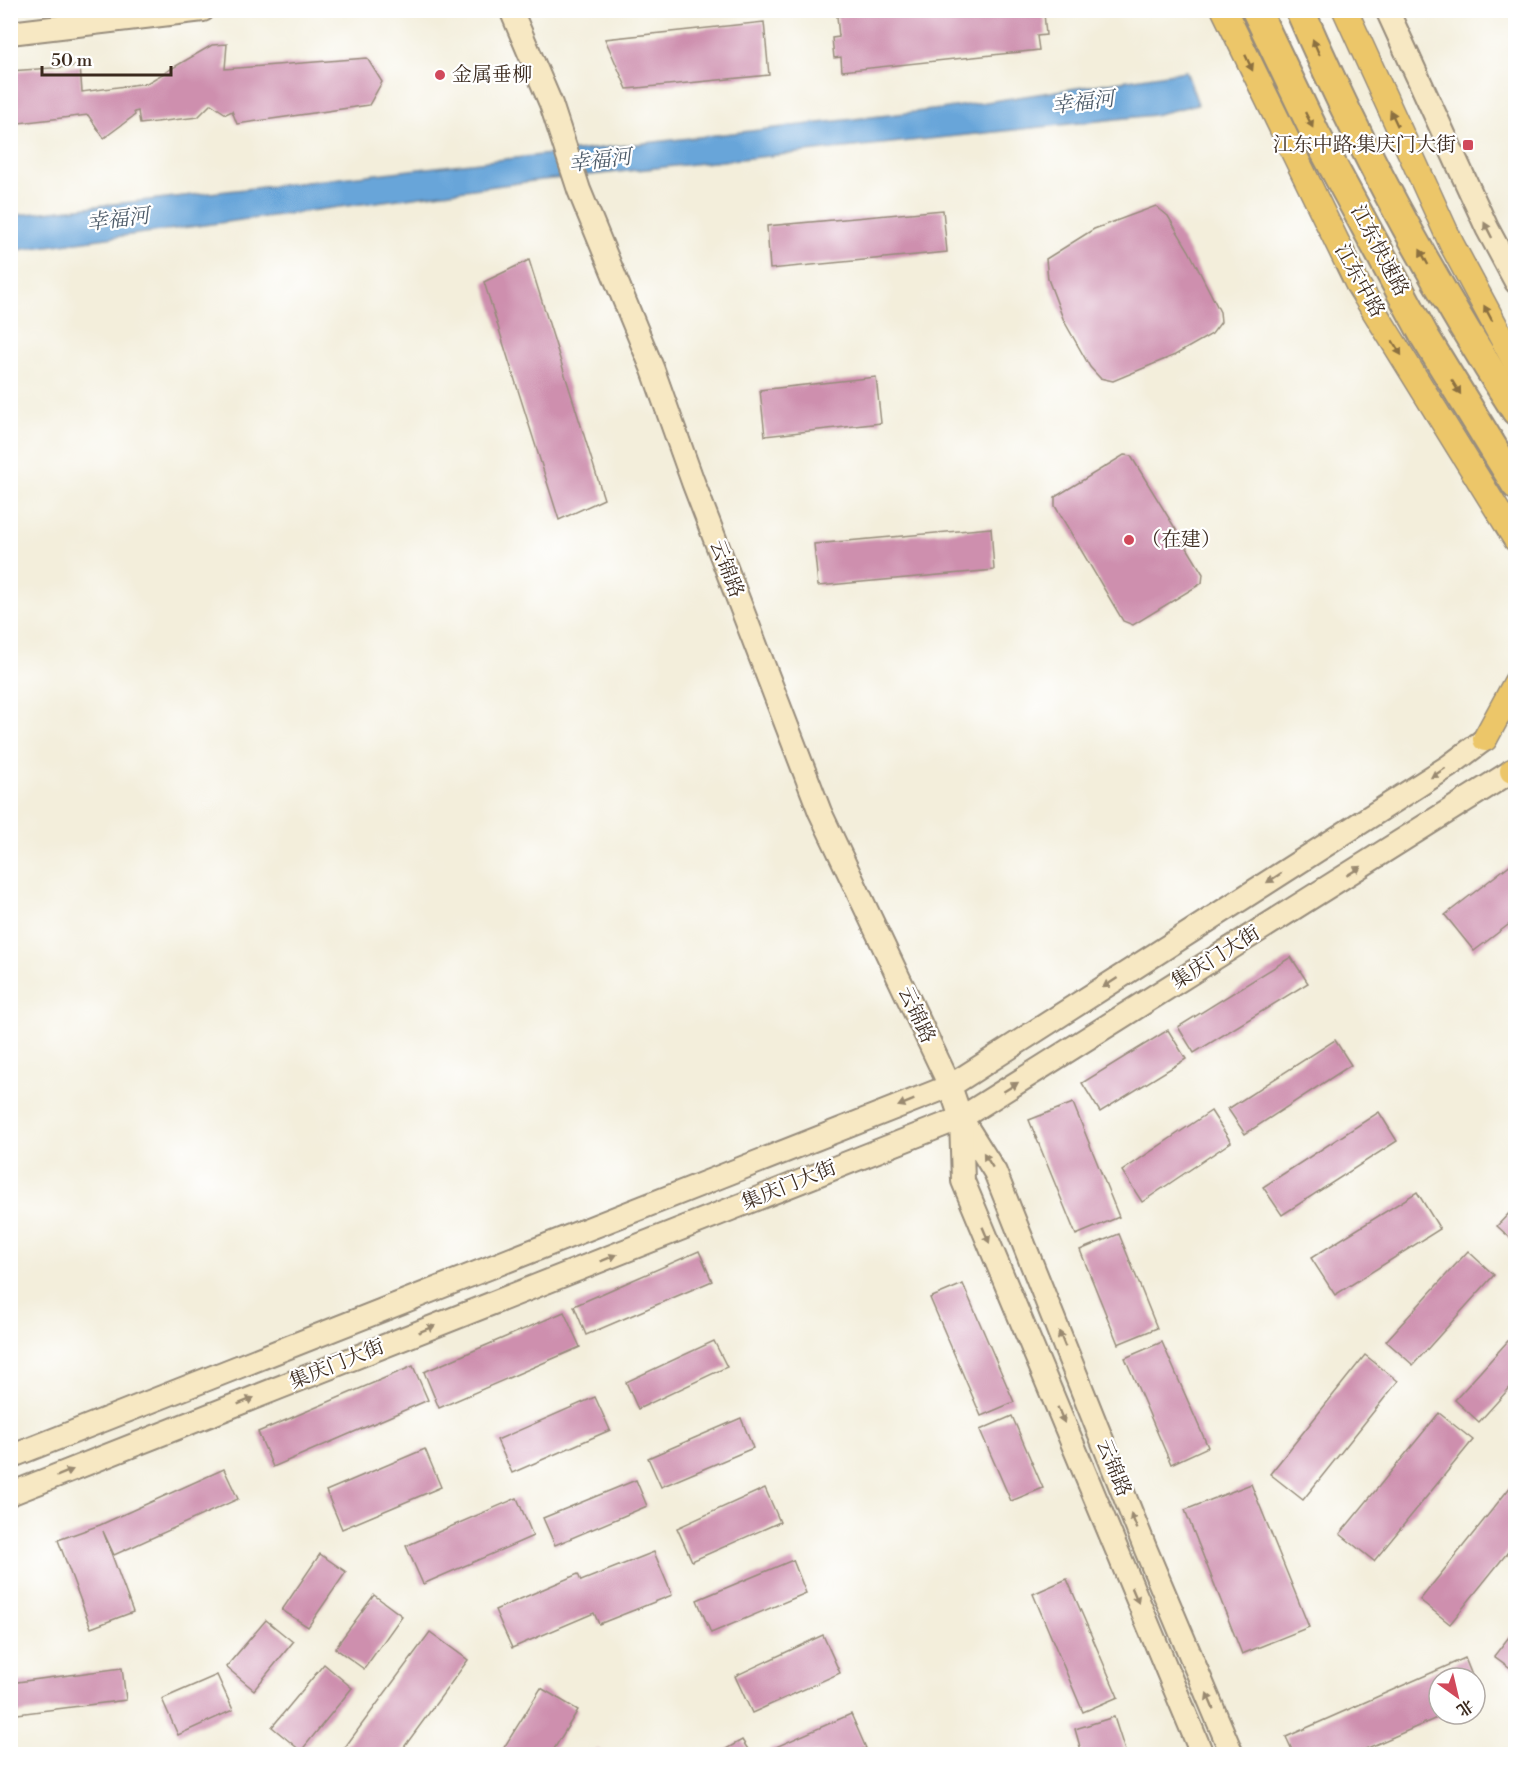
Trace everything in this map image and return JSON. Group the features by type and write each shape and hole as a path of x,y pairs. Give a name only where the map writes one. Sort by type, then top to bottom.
{"highway":[{"name":"江东快速路","path":"1256,10 1315,133 1425,337 1515,485"},
{"name":"江东快速路","path":"1300,10 1332,86 1462,327 1515,411"}],"main road":[{"path":"10,33 203,10"},
{"name":"云锦路","path":"511,10 551,104 579,190 653,370 693,482 820,812 950,1086 961,1118 995,1172 1146,1550 1232,1755"},
{"name":"江东中路","path":"1224,10 1358,285 1515,540"},
{"path":"1345,10 1452,245 1515,364"},
{"path":"1387,10 1487,228 1515,282"},
{"path":"1485,739 1515,681"},
{"name":"集庆门大街","path":"10,1457 950,1086 1449,766 1485,739"},
{"name":"集庆门大街","path":"10,1494 961,1118 1514,770"},
{"name":"云锦路","path":"961,1118 963,1181 1202,1755"}],"shaded area":[{"path":"268,1751 273,1754 195,1754"}],"water":[{"name":"幸福河","path":"1186,71 1198,104 1154,115 533,181 11,251 10,216 941,109"}],"building":[{"path":"892,10 1034,10 1035,15 1044,13 1046,35 1037,36 1039,50 842,71 841,57 834,58 832,38 839,37 837,16"},
{"path":"764,22 769,75 627,89 605,39"},
{"path":"227,44 225,69 367,58 382,82 369,105 237,124 232,111 226,114 211,104 198,117 140,124 138,111 134,112 135,115 104,138 88,115 10,124 10,71 80,66 82,92 147,83 212,45"},
{"path":"1156,206 1168,216 1189,251 1220,312 1221,322 1212,334 1175,355 1113,381 1100,378 1090,367 1064,321 1048,279 1046,259 1094,229"},
{"path":"943,210 947,252 770,269 767,226"},
{"path":"529,260 604,499 559,520 484,282"},
{"path":"876,377 881,423 765,436 760,390"},
{"name":"（在建）","path":"1124,455 1131,456 1203,574 1202,583 1133,625 1123,621 1055,506 1055,497"},
{"path":"991,528 994,570 818,586 814,544"},
{"path":"1516,860 1516,919 1474,951 1445,915"},
{"path":"1291,957 1308,983 1194,1053 1178,1027"},
{"path":"1168,1030 1186,1059 1100,1112 1082,1083"},
{"path":"1335,1040 1351,1065 1245,1134 1228,1109"},
{"path":"1073,1103 1119,1217 1076,1235 1029,1120"},
{"path":"1211,1111 1231,1142 1142,1202 1122,1171"},
{"path":"1379,1112 1397,1141 1282,1215 1263,1187"},
{"path":"1417,1192 1440,1229 1335,1295 1311,1258"},
{"path":"1516,1206 1516,1243 1497,1226"},
{"path":"1119,1234 1157,1328 1118,1344 1080,1250"},
{"path":"699,1251 712,1281 586,1335 574,1306"},
{"path":"1468,1251 1494,1275 1413,1365 1386,1341"},
{"path":"963,1284 1014,1402 981,1416 930,1298"},
{"path":"564,1312 580,1347 439,1408 424,1372"},
{"path":"1516,1332 1516,1381 1479,1422 1455,1400"},
{"path":"714,1341 727,1367 638,1409 626,1382"},
{"path":"1162,1342 1208,1447 1171,1464 1125,1358"},
{"path":"1365,1355 1398,1381 1303,1500 1270,1474"},
{"path":"413,1366 428,1400 273,1467 258,1432"},
{"path":"595,1397 610,1430 512,1473 497,1440"},
{"path":"1439,1413 1473,1440 1374,1561 1340,1534"},
{"path":"1012,1416 1043,1488 1011,1501 980,1430"},
{"path":"741,1418 753,1448 661,1487 648,1458"},
{"path":"425,1449 441,1487 342,1529 326,1491"},
{"path":"224,1469 238,1499 114,1555 103,1531 133,1612 91,1628 58,1540 100,1525"},
{"path":"636,1480 647,1506 555,1545 543,1518"},
{"path":"1516,1480 1516,1542 1450,1624 1420,1600"},
{"path":"1251,1484 1309,1627 1242,1654 1185,1510"},
{"path":"765,1488 780,1522 692,1561 677,1528"},
{"path":"517,1498 533,1536 423,1584 406,1546"},
{"path":"654,1552 672,1595 599,1624 594,1613 512,1648 495,1610 578,1574 581,1581"},
{"path":"320,1554 346,1572 308,1627 282,1610"},
{"path":"793,1560 806,1593 711,1633 697,1600"},
{"path":"1067,1579 1118,1697 1083,1712 1033,1594"},
{"path":"374,1595 402,1616 364,1669 335,1648"},
{"path":"266,1620 293,1642 254,1690 226,1667"},
{"path":"1516,1628 1516,1672 1494,1656"},
{"path":"430,1632 468,1660 399,1754 340,1754"},
{"path":"823,1635 840,1673 752,1713 735,1676"},
{"path":"1465,1658 1468,1666 1447,1666"},
{"path":"324,1664 352,1688 301,1751 272,1727"},
{"path":"122,1668 126,1700 10,1715 10,1683"},
{"path":"217,1675 233,1710 178,1735 162,1699"},
{"path":"1427,1675 1427,1722 1354,1754 1294,1754 1286,1737"},
{"path":"541,1688 578,1710 551,1754 500,1754"},
{"path":"851,1714 866,1748 852,1754 771,1754 769,1750"},
{"path":"1114,1717 1126,1754 1082,1754 1075,1729"},
{"path":"742,1740 751,1754 717,1754"},
{"path":"597,1749 606,1754 593,1754"}],"place":[{"name":"金属垂柳","path":"440,75"},
{"name":"江东中路·集庆门大街","path":"1468,145"},
{"name":"（在建）","path":"1129,540"}]}
